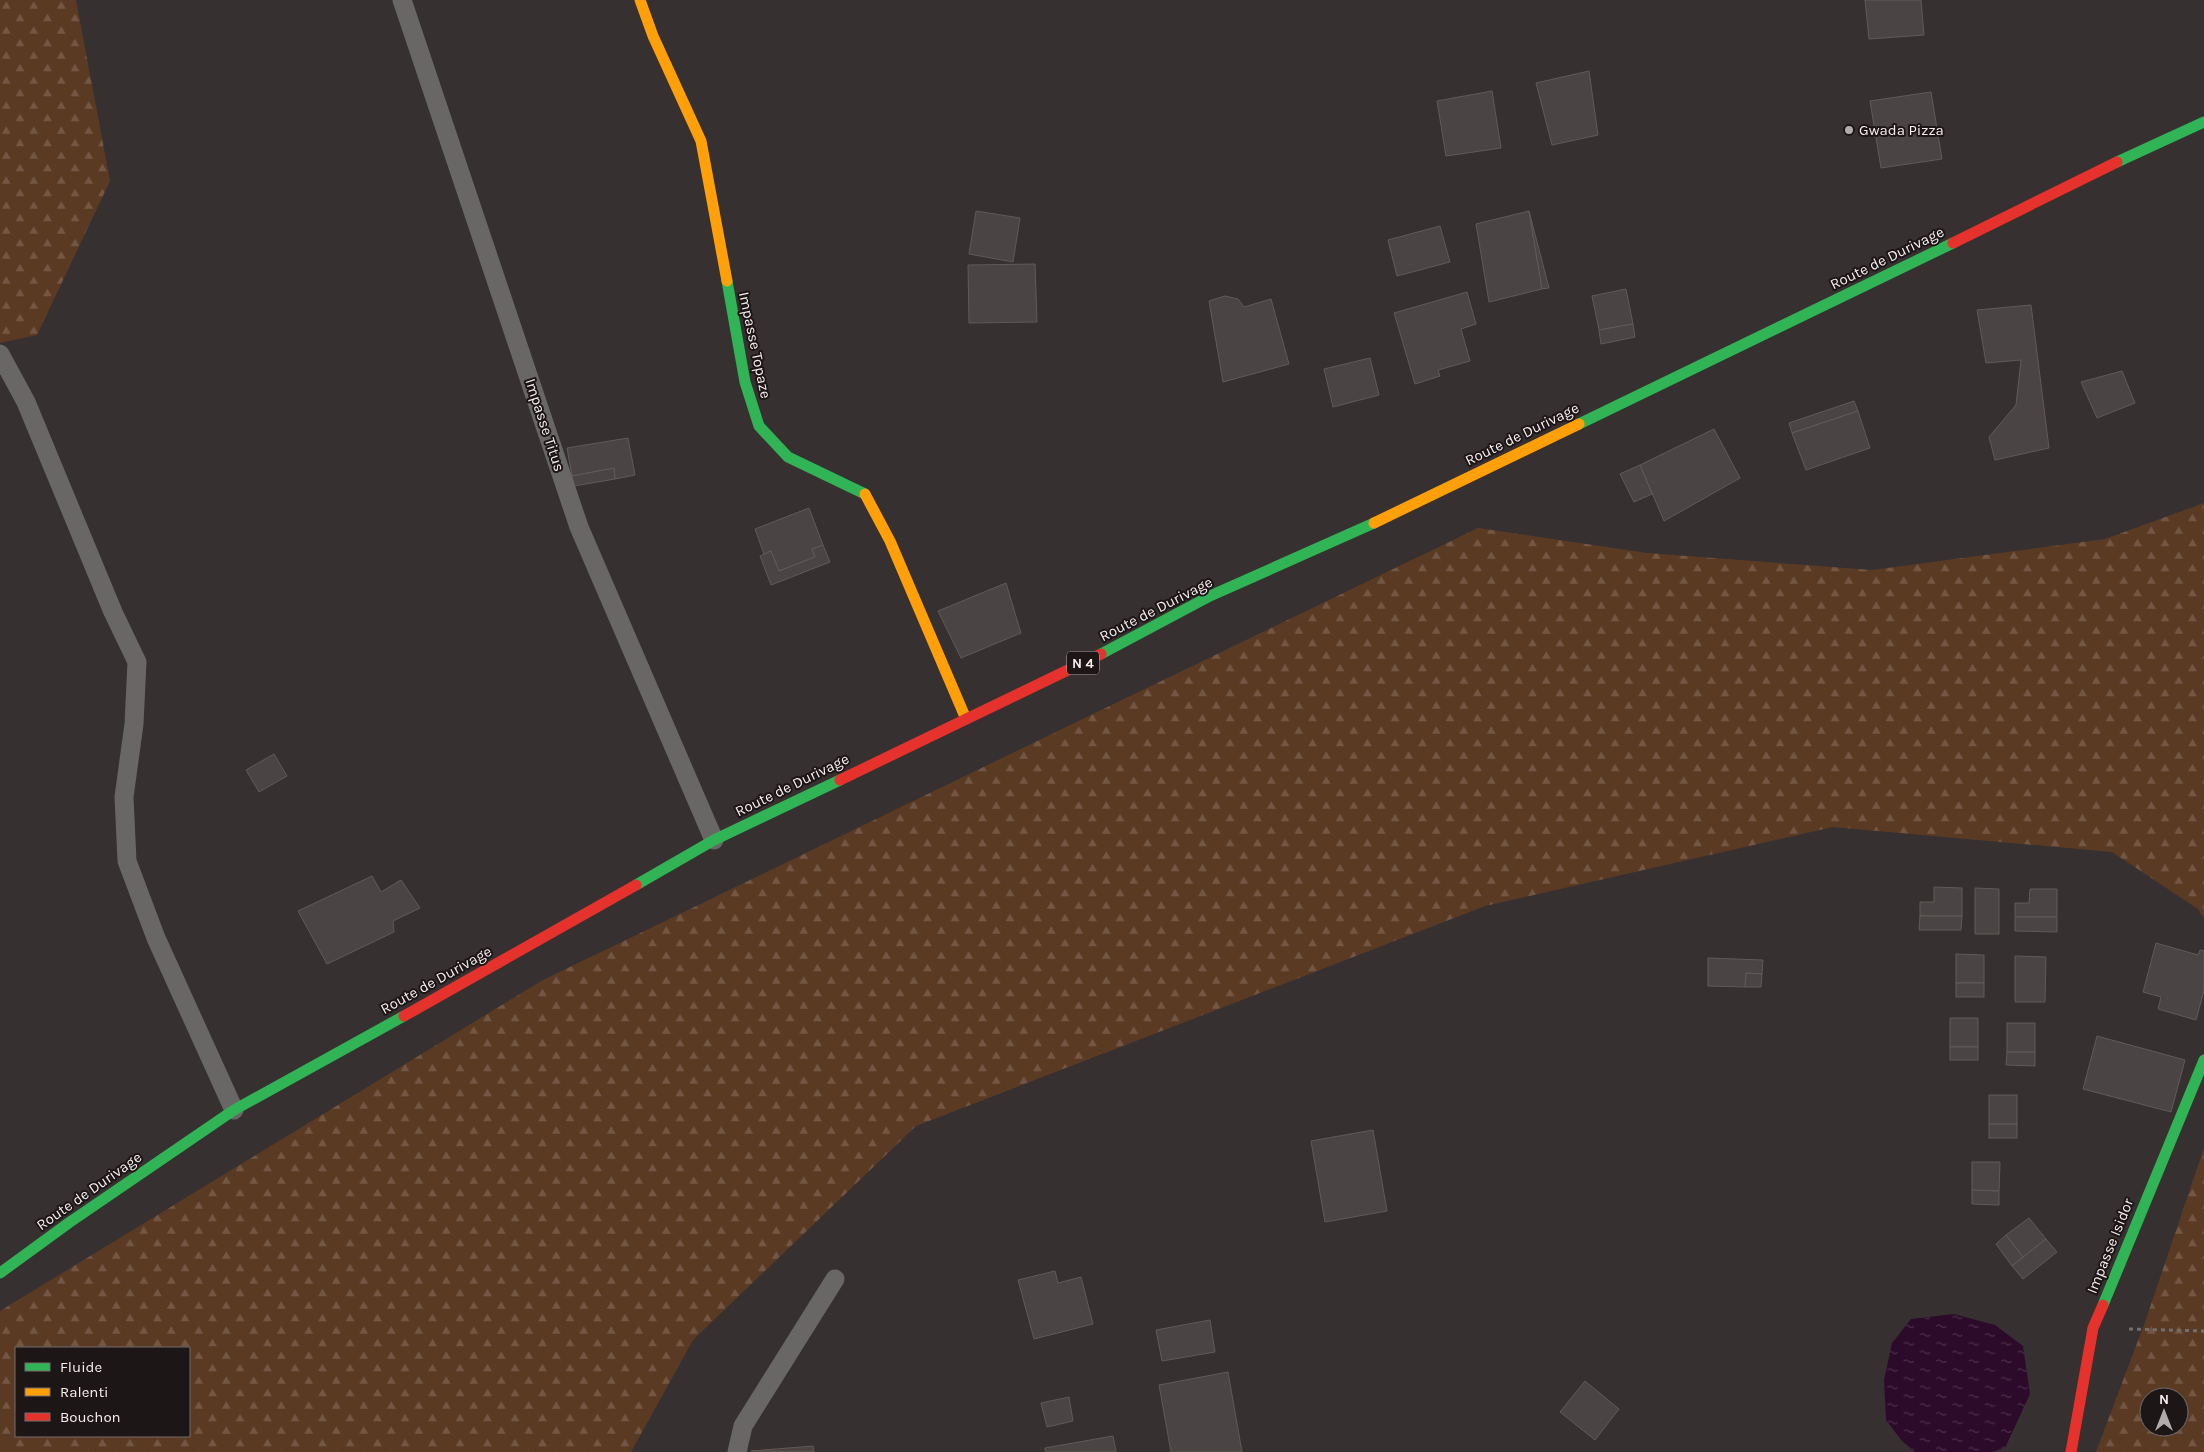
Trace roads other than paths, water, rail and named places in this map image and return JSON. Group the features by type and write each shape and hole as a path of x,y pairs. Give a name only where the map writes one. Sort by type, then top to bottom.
{"main road":[{"name":"Impasse Topaze","path":"640,0 653,36 701,141 745,382 759,426 788,456 867,495 890,541 966,719"},
{"name":"Route de Durivage","path":"0,1273 70,1222 234,1110 586,914 714,840 1074,668 1210,596 1332,542 2002,220 2110,165 2204,122"},
{"name":"Impasse Isidor","path":"2071,1452 2093,1328 2204,1060"}],"lane":[{"name":"Impasse Titus","path":"402,0 579,527 714,840"},
{"path":"0,354 26,402 113,612 137,662 134,724 124,797 127,861 156,938 234,1110"},
{"path":"737,1452 744,1426 836,1279"}],"water":[{"path":"1954,1314 1995,1325 2023,1346 2030,1394 2005,1448 1992,1452 1915,1452 1902,1441 1886,1420 1884,1380 1892,1343 1911,1319"}],"place":[{"name":"Gwada Pizza","path":"1849,130"}]}
